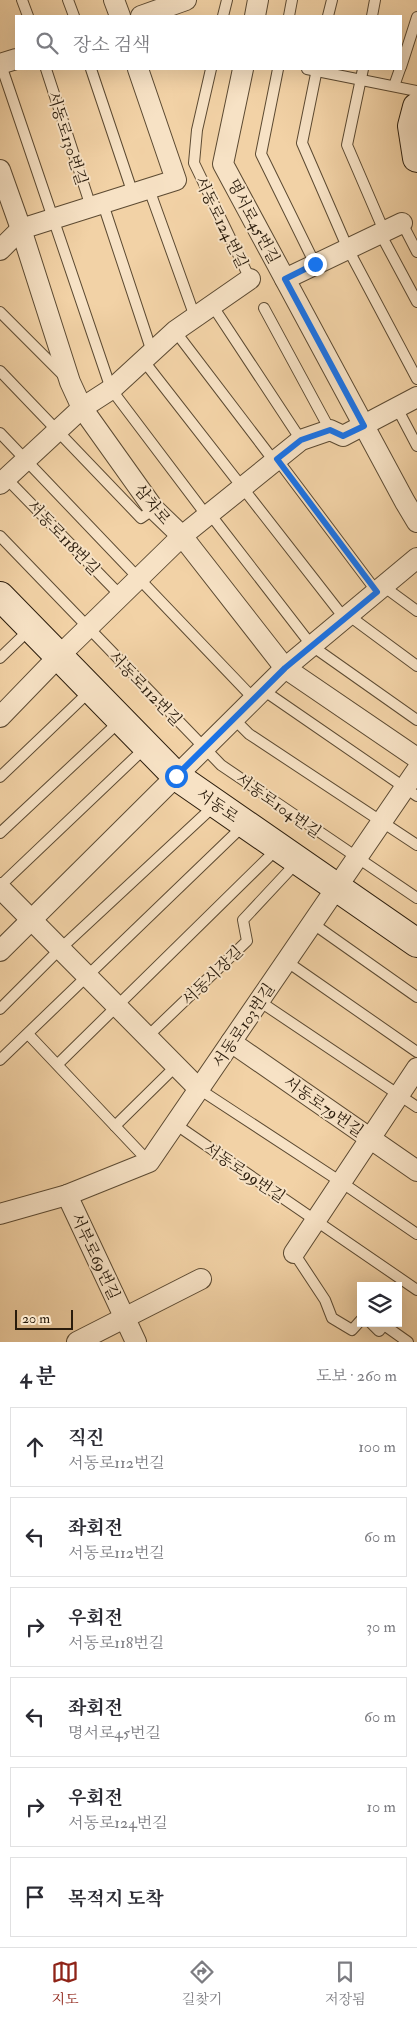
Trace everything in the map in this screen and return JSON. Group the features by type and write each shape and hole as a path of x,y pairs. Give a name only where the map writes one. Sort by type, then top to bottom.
{"street":[{"path":"114,0 120,15"},
{"path":"255,15 258,0"},
{"path":"144,15 170,6"},
{"name":"서동로130번길","path":"1,248 21,229 176,180 138,70"},
{"name":"명서로45번길","path":"243,70 223,164 417,522"},
{"path":"417,108 412,126 417,158"},
{"name":"삼차로","path":"0,170 4,188 21,229 70,382 82,408 154,509 182,536 285,668 417,758"},
{"path":"285,279 389,229"},
{"name":"서동로124번길","path":"2,478 26,460 82,408 111,389 175,331 250,279"},
{"path":"0,717 59,656 182,536 301,440 330,430 343,436 417,397"},
{"path":"0,951 285,668 417,558"},
{"name":"서동로","path":"2,601 59,656 176,776 417,943"},
{"path":"337,888 382,821 411,792 417,770"},
{"path":"0,887 199,1089"},
{"name":"서동로103번길","path":"149,1162 337,888"},
{"name":"서동로79번길","path":"231,1042 417,1171"},
{"path":"294,1253 417,1068"},
{"path":"0,1214 66,1195 149,1162"},
{"name":"서부로69번길","path":"66,1195 125,1318"},
{"name":"서부로69번길","path":"77,1342 201,1279"},
{"path":"125,1318 136,1342"}],"lane":[{"path":"22,0 28,15"},
{"path":"68,0 74,15"},
{"path":"223,15 227,0"},
{"path":"289,15 292,0"},
{"path":"328,15 332,0"},
{"path":"372,15 375,0"},
{"path":"402,62 417,16"},
{"path":"4,62 53,218 111,389 312,646 417,720"},
{"name":"서동로130번길","path":"46,70 97,205"},
{"path":"91,70 195,317"},
{"name":"서동로124번길","path":"211,70 197,130 194,163 250,279"},
{"path":"278,70 261,154 315,264"},
{"path":"314,70 302,143 348,249 417,379"},
{"path":"318,70 417,91"},
{"path":"363,70 346,145 389,229 417,302"},
{"path":"394,86 399,70"},
{"path":"97,205 148,356 243,487 346,617 417,666"},
{"path":"389,229 417,252"},
{"path":"212,304 301,440"},
{"path":"264,308 330,430"},
{"path":"0,312 70,382"},
{"path":"175,331 380,589 417,611"},
{"path":"0,371 141,518 154,509"},
{"path":"397,408 417,446"},
{"path":"0,433 26,460"},
{"name":"서동로118번길","path":"26,460 139,579"},
{"name":"서동로118번길","path":"2,478 121,596"},
{"path":"0,536 88,628"},
{"path":"139,579 258,695 411,792"},
{"path":"0,658 31,628"},
{"name":"서동로112번길","path":"88,628 204,748"},
{"path":"0,777 91,690"},
{"path":"234,719 249,734 417,846"},
{"path":"0,833 120,720"},
{"path":"0,887 146,746"},
{"name":"서동로104번길","path":"204,748 221,765 417,898"},
{"path":"0,1008 60,949 216,804"},
{"path":"0,1060 245,824"},
{"path":"58,1064 117,1007 288,854"},
{"name":"서동시장길","path":"147,1037 247,941 243,920 288,854"},
{"path":"312,924 417,997"},
{"path":"286,961 417,1052"},
{"path":"259,1001 417,1107"},
{"path":"28,1034 149,1162"},
{"path":"115,1126 176,1066"},
{"path":"199,1089 417,1234"},
{"name":"서동로99번길","path":"175,1124 417,1290"},
{"path":"294,1253 325,1300 332,1318 352,1330 357,1324"},
{"path":"387,1327 408,1342"}],"route":[{"path":"176,776 285,668 377,592 277,459 301,440 330,430 343,436 364,426 285,279 315,264"}]}
